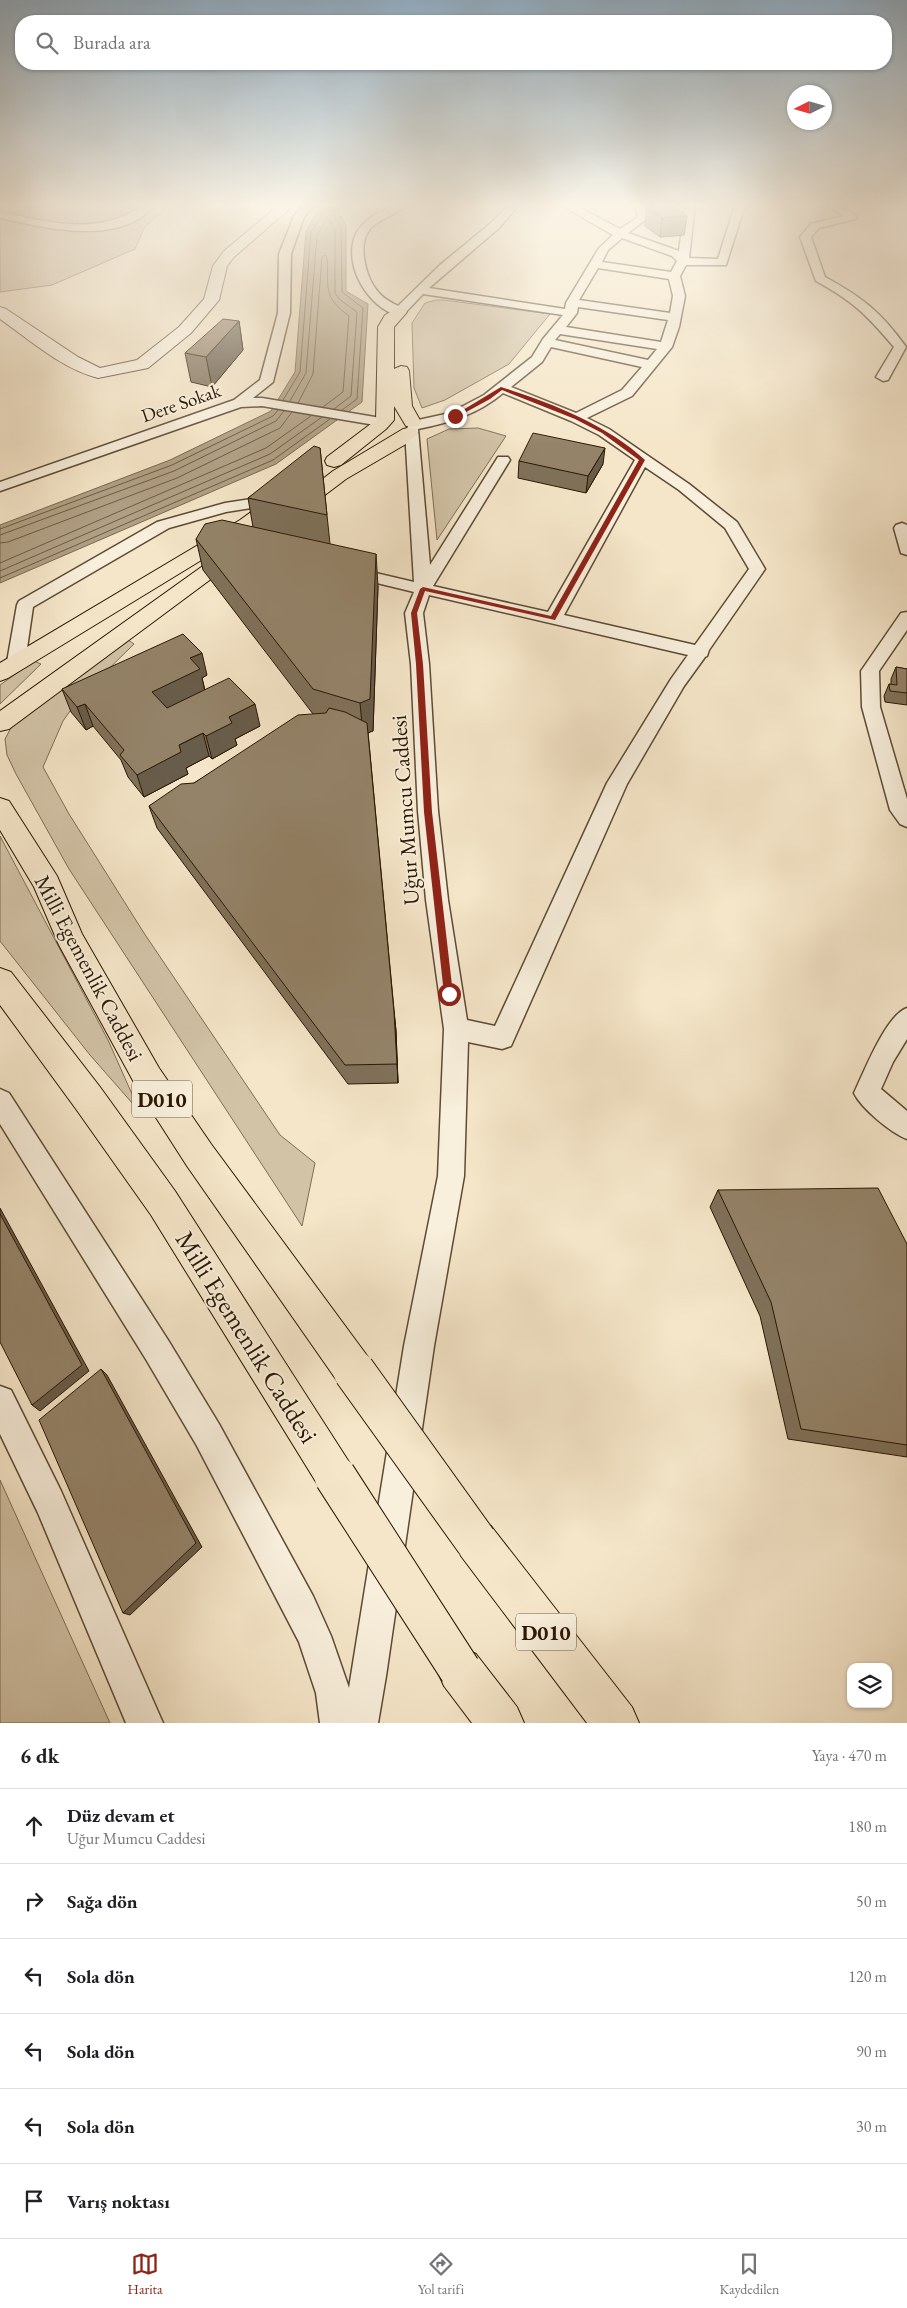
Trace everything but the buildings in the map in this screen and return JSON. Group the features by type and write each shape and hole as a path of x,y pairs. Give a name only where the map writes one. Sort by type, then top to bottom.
{"highway":[{"path":"399,312 391,318 386,328 381,430 388,434 399,435 412,427"},
{"path":"399,312 404,406 412,427"},
{"path":"5,667 148,584 246,524 281,500 382,422"},
{"path":"4,721 338,476 369,457 396,444 412,427"},
{"name":"Milli Egemenlik Caddesi","path":"0,808 47,884 70,937 92,980 123,1031 148,1078 199,1155 476,1541 616,1723"},
{"name":"Milli Egemenlik Caddesi","path":"4,993 88,1098 163,1203 460,1670 501,1723"}],"street":[{"path":"0,312 72,361 98,373 142,364 185,330 210,300 214,285"},
{"path":"239,403 266,382 284,313 285,285"},
{"path":"369,285 375,296 399,312 425,285"},
{"path":"423,589 412,427 455,416 489,398 537,359 547,342 559,330 584,285"},
{"path":"576,418 627,393 666,347 675,318 679,296 676,285"},
{"path":"832,285 853,297 873,314 900,347 883,378"},
{"path":"420,290 675,318"},
{"path":"559,330 666,347"},
{"path":"547,342 652,365"},
{"path":"456,1028 502,1038 617,783 677,683 701,652 757,570 731,525 684,487 642,460 604,432 576,418 501,388"},
{"name":"Dere Sokak","path":"0,487 239,403 262,402 382,422"},
{"path":"423,589 502,460"},
{"path":"553,618 642,460"},
{"path":"5,667 25,605 164,525 225,508 281,500"},
{"path":"907,531 902,528 907,550"},
{"path":"330,568 701,652"},
{"name":"Uğur Mumcu Caddesi","path":"360,1723 369,1676 419,1346 451,1176 456,1028 436,900 428,812 420,664 414,613 423,589"},
{"path":"907,617 870,670 871,706 900,810 907,819"},
{"path":"907,1018 884,1055 867,1093 907,1127"},
{"path":"0,1101 120,1289 208,1436 298,1602 327,1672 336,1701 338,1723"},
{"path":"0,1401 50,1502 145,1723"}],"shaded area":[{"path":"0,285 49,285 0,292"},
{"path":"436,300 550,314 509,364 445,400 422,408 414,388 412,323 425,303"},
{"path":"478,428 506,436 437,540 427,439 449,429"},
{"path":"127,639 134,644 80,697 63,721 43,767 69,814 144,933 280,1135 315,1163 302,1226 69,869 7,755 5,739 13,724"},
{"path":"34,661 41,664 0,704 0,685"},
{"path":"0,836 108,1040 140,1112 90,1055 0,941"},
{"path":"0,1480 110,1723 0,1723"}],"water":[{"path":"302,285 346,285 346,291 368,304 362,402 276,464 0,583 0,525 170,460 271,411 295,372"}],"route":[{"path":"449,994 436,900 428,812 420,664 414,613 423,589 553,618 642,460 604,432 576,418 501,388 489,398 455,416"}]}
